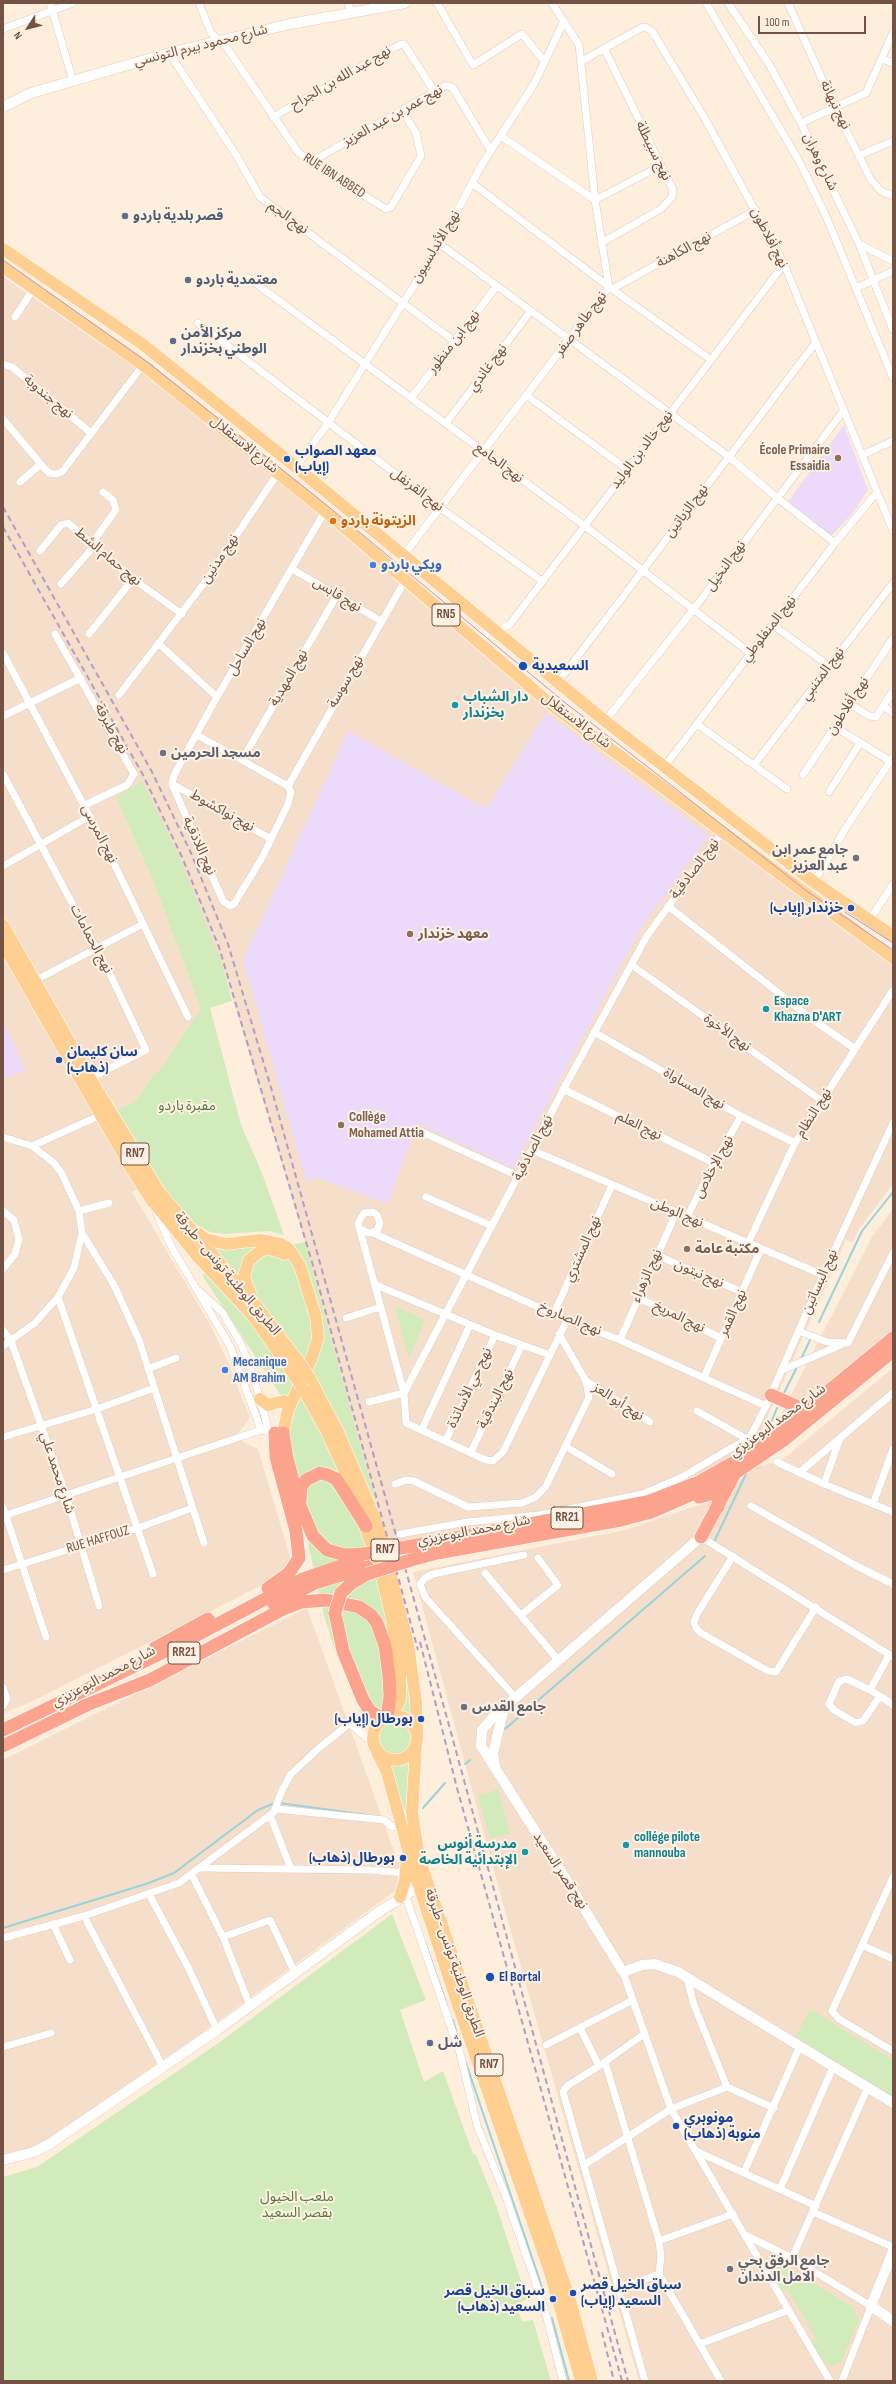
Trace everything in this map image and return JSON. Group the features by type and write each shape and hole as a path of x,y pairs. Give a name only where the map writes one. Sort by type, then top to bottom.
{"highway":[{"name":"شارع محمد البوعزيزي","path":"409,1553 647,1502 699,1482 740,1459 775,1434 893,1338"},
{"name":"شارع محمد البوعزيزي","path":"409,1553 437,1553 586,1527 651,1512 716,1484 735,1473 785,1439 893,1351"},
{"path":"768,1401 805,1410"},
{"path":"272,1432 287,1458 299,1503 319,1544 327,1550 365,1563 409,1553"},
{"path":"77,1694 173,1637 282,1580 296,1565 299,1548 276,1457 272,1432"},
{"path":"699,1482 732,1457 749,1439"},
{"path":"299,1503 301,1487 306,1480 320,1473 328,1475 339,1484 366,1526"},
{"path":"701,1537 735,1473"},
{"path":"651,1512 712,1493 719,1497 718,1507"},
{"path":"84,1706 150,1680 283,1609 302,1602 326,1600 359,1607 371,1615 377,1622 385,1646 389,1676 390,1696 385,1718 370,1711 363,1700 343,1651 335,1612 341,1594 353,1582 365,1563 409,1553"},
{"name":"شارع محمد البوعزيزي","path":"3,1730 178,1645 303,1579 365,1563"},
{"name":"شارع محمد البوعزيزي","path":"3,1746 84,1706 315,1584 365,1563"}],"main road":[{"name":"شارع الاستقلال","path":"3,249 141,343 559,681 605,721 814,882 893,936"},
{"name":"شارع الاستقلال","path":"3,267 143,365 325,511 406,579 484,649 554,707 724,831 893,958"},
{"name":"الطريق الوطنية تونس - طبرقة","path":"3,925 90,1078 149,1177 183,1222 257,1307 295,1365 303,1389 338,1455 366,1526 380,1569 397,1649 401,1690 399,1704 385,1718"},
{"name":"الطريق الوطنية تونس - طبرقة","path":"3,944 150,1198 198,1257 295,1365 309,1377 338,1432 382,1540 408,1644 416,1702 417,1741 412,1812 423,1884 458,2005 550,2272 582,2381"},
{"path":"183,1222 205,1239 215,1242 234,1243 260,1240 281,1244 295,1256 300,1266 316,1317 318,1338 312,1357 288,1410 272,1432"},
{"path":"257,1307 246,1284 246,1266 249,1260 258,1252 270,1249 277,1250 284,1254 295,1267 312,1329 308,1356 284,1401 272,1432"},
{"path":"260,1399 268,1405 284,1401"},
{"path":"375,1747 387,1759 397,1760 406,1757 417,1741 409,1721 404,1717 385,1718"},
{"name":"RN7","path":"375,1747 374,1729 385,1718"},
{"name":"الطريق الوطنية تونس - طبرقة","path":"375,1747 387,1772 408,1846 423,1884 570,2300 592,2381"},
{"path":"402,1896 406,1873 408,1846"}],"street":[{"path":"3,29 51,7 73,3"},
{"name":"RUE IBN ABBED","path":"199,3 208,28 227,48 298,152 311,162 384,208 388,208 421,156 416,133 402,110"},
{"name":"شارع محمود بيرم التونسي","path":"3,107 31,93 169,53 290,24 349,8 405,3"},
{"path":"437,3 472,65 521,34 544,61"},
{"name":"نهج طاهر صفر","path":"403,556 439,507 610,288 601,243 595,200 582,61 578,41 552,3"},
{"path":"706,3 798,158 856,288 893,378"},
{"name":"شارع وهران","path":"728,3 769,64 801,123 858,244 893,330"},
{"name":"نهج نبهانة","path":"788,3 835,108 875,186 893,196"},
{"path":"51,7 73,81"},
{"name":"نهج الأندلسيون","path":"296,467 328,423 440,244 472,183 491,151 526,100 564,22"},
{"name":"نهج أفلاطون","path":"582,61 641,28 645,27 652,31 704,117 756,210 784,264 893,531"},
{"path":"801,123 866,92 893,33"},
{"name":"نهج عبد الله بن الجراح","path":"273,117 401,44 404,44 434,91"},
{"name":"نهج سبيطلة","path":"601,243 661,209 672,198 673,190 604,50"},
{"name":"نهج الجم","path":"169,53 235,153 260,197 454,341"},
{"path":"882,59 893,63"},
{"name":"نهج عمر بن عبد العزيز","path":"311,162 446,85 453,88 491,151"},
{"path":"501,136 595,200 660,166"},
{"path":"860,155 893,141"},
{"path":"472,183 610,288 710,359"},
{"name":"نهج الكاهنة","path":"610,288 756,210"},
{"path":"440,244 530,312 728,456 776,497 835,543"},
{"path":"858,244 893,260"},
{"name":"نهج خالد بن الوليد","path":"484,649 482,642 485,635 493,630 497,631 510,624 628,470 710,359 784,264"},
{"path":"856,288 893,271"},
{"name":"نهج الجامع","path":"247,277 585,526 750,653"},
{"name":"نهج ابن منظور","path":"411,398 496,286"},
{"path":"15,317 34,288"},
{"name":"نهج غاندي","path":"446,423 530,312"},
{"name":"نهج القرنفل","path":"198,324 439,507 542,581"},
{"name":"نهج الزياتين","path":"559,681 728,456 816,342"},
{"name":"نهج جندوبة","path":"3,364 12,367 91,433"},
{"path":"3,419 49,473 62,472 143,365"},
{"path":"526,395 628,470"},
{"name":"نهج النخيل","path":"605,721 693,610 776,497 844,410"},
{"path":"862,455 893,441"},
{"path":"20,482 41,464"},
{"name":"نهج مدنين","path":"119,695 182,614 278,473"},
{"path":"61,584 93,544 116,510 113,500 103,492"},
{"name":"نهج المنفلوطي","path":"664,766 835,543 876,492"},
{"name":"نهج الساحل","path":"172,784 174,774 217,697 325,511"},
{"name":"نهج حمام الشط","path":"40,551 65,523 93,544 133,579 182,614"},
{"name":"نهج قابس","path":"292,569 381,621"},
{"path":"89,634 133,579"},
{"name":"نهج سوسة","path":"288,786 406,579"},
{"name":"نهج المتنبي","path":"754,765 893,583"},
{"name":"نهج المهدية","path":"242,760 337,595"},
{"path":"773,625 829,666"},
{"name":"نهج طبرقة","path":"55,634 134,774 127,785 85,804"},
{"name":"نهج أفلاطون","path":"803,775 893,638"},
{"path":"159,644 217,697"},
{"name":"نهج المرسى","path":"3,653 85,804 188,1017"},
{"path":"3,716 81,678"},
{"path":"850,704 873,718 879,714 893,691"},
{"path":"883,706 893,713"},
{"path":"697,724 787,789"},
{"path":"814,882 847,826 892,759 860,743 835,727"},
{"path":"197,735 288,786 291,796 272,839"},
{"path":"829,792 860,743"},
{"name":"نهج الحمامات","path":"3,774 96,948 146,1050 90,1078"},
{"name":"نهج نواكشوط","path":"172,784 272,839"},
{"name":"نهج اللاذقية","path":"172,784 226,905 234,904 257,869 272,839"},
{"path":"3,866 90,816"},
{"name":"نهج الصادقية","path":"404,1393 563,1089 632,966 647,936 724,831"},
{"path":"869,921 893,884"},
{"name":"نهج الصادقية","path":"668,906 813,1020 854,1048"},
{"path":"34,981 143,924"},
{"name":"نهج الأخوة","path":"632,966 822,1101"},
{"name":"نهج النظام","path":"748,1242 795,1143 854,1048 893,990"},
{"name":"نهج المساواة","path":"594,1032 741,1116 795,1143"},
{"name":"نهج العلم","path":"563,1089 714,1162"},
{"path":"32,1146 101,1115"},
{"name":"نهج الإخلاص","path":"686,1217 714,1162 741,1116"},
{"name":"نهج البساتين","path":"749,1439 768,1401 823,1275 893,1123"},
{"path":"424,1134 518,1176"},
{"path":"3,1137 32,1146 54,1164 62,1174 79,1211 82,1233 74,1268 58,1297 35,1323 3,1346"},
{"name":"نهج الوطن","path":"532,1150 823,1275"},
{"name":"نهج المشتري","path":"554,1313 612,1185"},
{"path":"426,1197 492,1226"},
{"path":"150,1198 171,1246 230,1346 242,1377 272,1432"},
{"path":"79,1211 109,1203"},
{"path":"3,1211 14,1220 19,1239 15,1254 3,1269"},
{"path":"362,1230 373,1233 376,1231 380,1223 373,1212 364,1213 359,1219 404,1393 406,1422 486,1460 493,1461 498,1458 567,1320"},
{"name":"نهج الزهراء","path":"620,1340 637,1297 676,1213"},
{"path":"82,1233 97,1256 126,1310 139,1340 204,1543"},
{"name":"نهج الصاروخ","path":"373,1233 567,1320 620,1340 704,1377 768,1401"},
{"name":"نهج القمر","path":"704,1377 761,1249"},
{"path":"782,1370 845,1343 852,1338 893,1253"},
{"name":"نهج نبتون","path":"656,1255 742,1292"},
{"path":"376,1285 470,1325 550,1355"},
{"path":"196,1289 222,1312 241,1344 272,1432"},
{"path":"58,1297 153,1574"},
{"name":"نهج المريخ","path":"637,1297 722,1338"},
{"path":"346,1318 381,1307"},
{"path":"214,1318 222,1312"},
{"path":"422,1429 470,1325"},
{"name":"شارع محمد علي","path":"3,1330 11,1341 42,1425 66,1495 99,1606"},
{"path":"799,1331 827,1342 845,1343"},
{"path":"394,1484 406,1480 414,1481 468,1506 522,1503 536,1497 546,1486 589,1397 586,1381 559,1334"},
{"name":"نهج حي الأساتذة","path":"446,1440 495,1335"},
{"name":"نهج البندقية","path":"471,1452 522,1345"},
{"path":"148,1369 176,1358"},
{"path":"242,1377 253,1375"},
{"name":"نهج أبو العز","path":"586,1381 650,1422"},
{"path":"3,1437 97,1409 154,1388"},
{"path":"370,1402 404,1393"},
{"path":"800,1472 892,1395"},
{"path":"697,1411 749,1439"},
{"path":"4,1515 176,1458 272,1432"},
{"path":"824,1484 840,1438"},
{"path":"400,1534 468,1522 539,1515 643,1494 688,1474 749,1439"},
{"path":"566,1446 612,1474"},
{"path":"873,1504 893,1449"},
{"path":"777,1462 824,1484 893,1512"},
{"path":"750,1506 855,1565 893,1584"},
{"path":"3,1507 4,1515 46,1637"},
{"name":"RUE HAFFOUZ","path":"3,1570 138,1528 192,1508"},
{"path":"701,1537 891,1656 870,1690"},
{"name":"نهج قصر السعيد","path":"623,1972 569,1884 483,1753 480,1736 485,1725 701,1537"},
{"path":"516,1698 425,1597 420,1584 425,1578 432,1574 524,1555"},
{"path":"733,1556 697,1614 694,1622 696,1628 701,1633 768,1671 776,1672 816,1608"},
{"path":"521,1615 558,1585 538,1558"},
{"path":"485,1573 559,1661"},
{"path":"880,1696 863,1720 856,1723 834,1710 829,1704 836,1685 842,1679 847,1679 870,1690 880,1696 893,1705"},
{"path":"3,1687 7,1700 3,1706"},
{"path":"495,1772 493,1753 504,1708"},
{"path":"3,1938 84,1916 179,1883 270,1815 276,1808 282,1790 296,1768 349,1723 363,1717 385,1718"},
{"path":"349,1723 375,1747"},
{"path":"276,1808 384,1820 391,1826 402,1826"},
{"path":"270,1815 291,1869"},
{"path":"201,1868 406,1873"},
{"path":"192,1874 223,1937 250,2006"},
{"path":"893,1877 832,2011 838,2019 893,2051"},
{"path":"3,2160 41,2149 217,2030 402,1896 423,1884"},
{"path":"149,1894 188,1967 217,2030"},
{"path":"402,1896 460,2053 477,2125 506,2197 544,2307 563,2381"},
{"path":"84,1916 163,2067"},
{"path":"223,1937 270,1920 295,1973"},
{"path":"53,1924 70,1960"},
{"path":"862,1945 893,1959"},
{"path":"830,2381 671,2109 623,1972 642,1965 662,1965 687,1978 893,2103"},
{"path":"687,1978 694,2005 727,2087 774,2108"},
{"path":"546,2045 633,2000"},
{"path":"580,2028 602,2064 626,2137 659,2241 661,2256 659,2274 721,2381"},
{"path":"3,2047 51,2033"},
{"path":"644,2034 564,2090 646,2381"},
{"path":"744,2172 774,2108 800,2046"},
{"path":"780,2189 833,2067"},
{"path":"584,2165 671,2109 727,2087"},
{"path":"792,2258 868,2087"},
{"path":"696,2151 780,2189 815,2209 893,2247"},
{"path":"659,2241 733,2214"},
{"path":"745,2234 792,2258 893,2321"},
{"path":"842,2381 893,2251"},
{"path":"619,2289 659,2274"},
{"path":"700,2344 789,2310"}],"shaded area":[{"path":"3,277 135,367 316,510 423,600 893,961 893,1184 859,1229 853,1242 846,1240 757,1440 716,1466 672,1488 388,1547 305,1242 223,966 116,797 153,881 201,1009 162,1067 152,1076 136,1101 115,1110 157,1178 132,1192 211,1326 228,1362 250,1418 238,1433 243,1442 258,1449 293,1567 278,1577 31,1702 3,1713"},
{"name":"École Primaire Essaidia","path":"844,425 868,490 852,514 831,536 787,503"},
{"name":"معهد خزندار","path":"546,713 709,836 642,926 513,1168 417,1123 388,1204 317,1178 306,1182 243,960 348,731 486,809"},
{"path":"3,1020 25,1070 3,1079"},
{"path":"893,1209 893,1333 773,1430 872,1237"},
{"path":"893,1368 893,2381 639,2381 502,1900 413,1572 625,1530 711,1501 757,1467 782,1460"},
{"path":"307,1608 400,1868 395,1891 161,2063 32,2150 3,2158 3,1760"}],"green space":[{"name":"مقبرة باردو","path":"142,781 179,856 223,966 232,1001 210,1008 241,1125 262,1173 284,1235 269,1231 225,1234 210,1232 194,1223 179,1208 157,1178 115,1110 136,1101 152,1076 162,1067 201,1009 153,881 116,797"},
{"path":"206,1235 232,1238 269,1235 282,1239 290,1245 305,1242 396,1577 412,1713 412,1741 406,1809 402,1809 378,1746 371,1715 355,1682 337,1657 324,1615 308,1544 311,1529 287,1442 291,1411 202,1275 220,1261"},
{"path":"395,1306 425,1320 409,1359"},
{"path":"498,1789 510,1834 490,1838 478,1796"},
{"name":"ملعب الخيول بقصر السعيد","path":"392,1914 426,2000 400,2010 424,2082 443,2071 473,2154 476,2155 496,2205 527,2299 516,2305 522,2322 533,2320 551,2381 3,2381 3,2177 37,2167 220,2042"},
{"path":"810,2009 893,2060 893,2101 794,2040"},
{"path":"773,2259 853,2307 859,2320 841,2362 832,2366 825,2363 811,2342 816,2338 787,2288 782,2291 767,2266"}],"waterway":[{"path":"819,1322 862,1231 893,1192"},
{"path":"801,1359 811,1338"},
{"path":"783,1395 797,1367"},
{"path":"769,1428 777,1408"},
{"path":"714,1542 747,1472"},
{"path":"505,1729 705,1556"},
{"path":"465,1764 470,1760"},
{"path":"423,1808 445,1783"},
{"path":"3,1928 146,1884 174,1873 258,1810 275,1803"},
{"path":"279,1803 368,1815"},
{"path":"425,1942 447,2005"},
{"path":"453,2020 456,2031"},
{"path":"466,2063 544,2293"},
{"path":"552,2318 569,2381"}],"tram line":[{"path":"3,260 150,364 329,507 563,701 808,892 893,950"},
{"path":"845,912 893,943"}],"railway":[{"path":"3,507 152,772 191,853 228,944 272,1091 447,1718 628,2381"},
{"path":"3,527 143,775 182,857 219,947 314,1269 418,1650"},
{"path":"420,1642 457,1788 622,2381"},
{"path":"602,2332 614,2381"}],"place":[{"name":"قصر بلدية باردو","path":"125,216"},
{"name":"معتمدية باردو","path":"188,280"},
{"name":"مركز الأمن الوطني بخزندار","path":"173,341"},
{"name":"École Primaire Essaidia","path":"838,458"},
{"name":"معهد الصواب (إياب)","path":"287,459"},
{"name":"الزيتونة باردو","path":"333,521"},
{"name":"ويكي باردو","path":"373,565"},
{"name":"السعيدية","path":"523,666"},
{"name":"دار الشباب بخزندار","path":"455,705"},
{"name":"مسجد الحرمين","path":"163,753"},
{"name":"جامع عمر ابن عبد العزيز","path":"856,858"},
{"name":"خزندار (إياب)","path":"851,908"},
{"name":"معهد خزندار","path":"410,934"},
{"name":"Espace Khazna D'ART","path":"766,1009"},
{"name":"سان كليمان (ذهاب)","path":"59,1060"},
{"name":"Collège Mohamed Attia","path":"341,1125"},
{"name":"مكتبة عامة","path":"687,1249"},
{"name":"Mecanique AM Brahim","path":"225,1370"},
{"name":"جامع القدس","path":"464,1707"},
{"name":"بورطال (إياب)","path":"421,1719"},
{"name":"collége pilote mannouba","path":"626,1845"},
{"name":"مدرسة أنوس الإبتدائية الخاصة","path":"525,1852"},
{"name":"بورطال (ذهاب)","path":"403,1858"},
{"name":"El Bortal","path":"490,1977"},
{"name":"شل","path":"430,2043"},
{"name":"مونوبري منوبة (ذهاب)","path":"676,2126"},
{"name":"جامع الرفق بحي الامل الدندان","path":"730,2269"},
{"name":"سباق الخيل قصر السعيد (إياب)","path":"573,2293"},
{"name":"سباق الخيل قصر السعيد (ذهاب)","path":"553,2299"}]}
